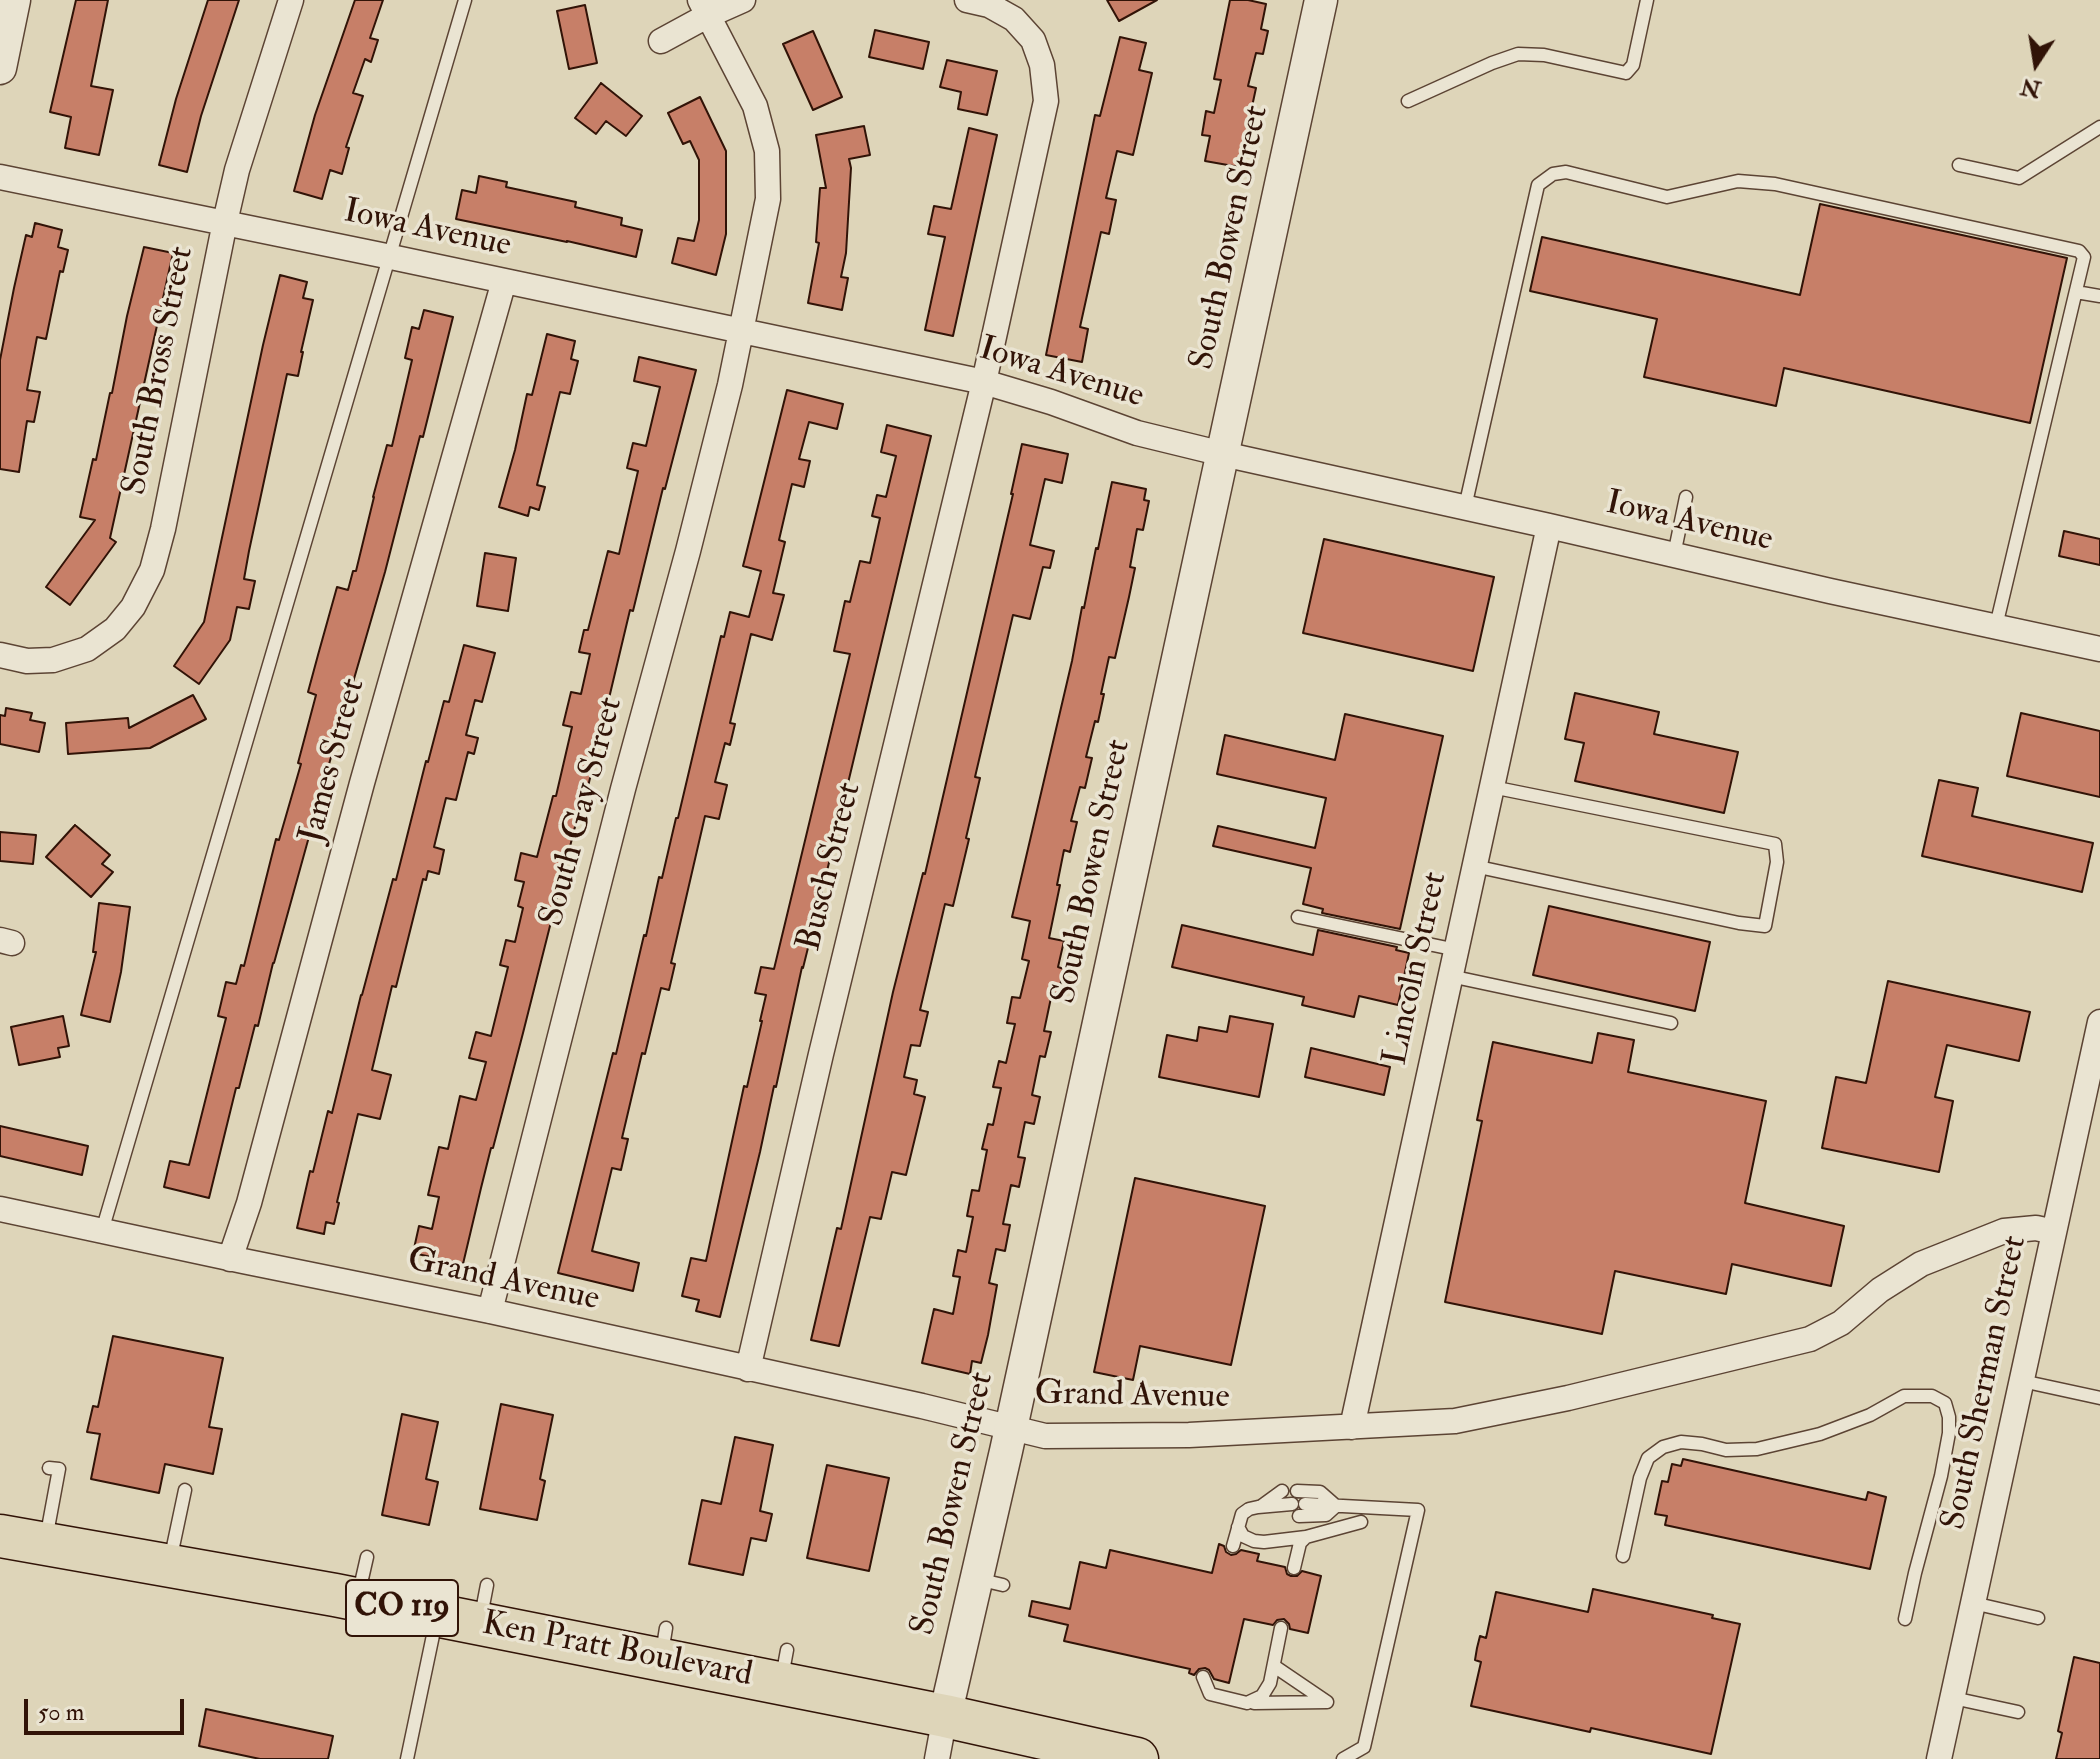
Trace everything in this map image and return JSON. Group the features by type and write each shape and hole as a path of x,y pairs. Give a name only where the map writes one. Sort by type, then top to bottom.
{"highway":[{"name":"Ken Pratt Boulevard","path":"0,1536 437,1615 483,1604 784,1667 945,1716 1137,1759"}],"street":[{"path":"0,68 14,0"},
{"name":"South Bross Street","path":"0,655 27,661 53,660 87,649 115,629 133,607 152,570 237,170 291,0"},
{"path":"661,41 704,8 743,0"},
{"name":"Busch Street","path":"748,1369 984,382 1046,101 1042,65 1033,40 1014,19 989,5 967,0"},
{"name":"South Bowen Street","path":"937,1759 945,1716 990,1582 1011,1428 1321,0"},
{"name":"South Gay Street","path":"490,1311 730,385 768,199 767,151 755,106 704,8"},
{"name":"Iowa Avenue","path":"0,177 984,382 1137,433 1223,454 2100,649"},
{"name":"James Street","path":"230,1259 249,1203 362,783 504,281"},
{"name":"Lincoln Street","path":"1352,1427 1549,526"},
{"name":"South Sherman Street","path":"1939,1759 2100,1022"},
{"name":"Grand Avenue","path":"0,1209 490,1311 1045,1436 1189,1435 1455,1421 1568,1398 1810,1339 1841,1323 1880,1290 1921,1264 2004,1231 2036,1228 2054,1232"}],"lane":[{"path":"102,1231 465,0"},
{"path":"1408,101 1518,54 1544,55 1626,73 1633,65 1647,0"},
{"path":"1959,165 2019,178 2100,127"},
{"path":"1465,507 1538,185 1553,174 1566,172 1667,197 1738,181 1775,184 2079,251 2084,257 1996,626"},
{"path":"2076,292 2100,296"},
{"path":"1674,555 1686,497"},
{"path":"1474,866 1765,926 1777,862 1775,844 1492,787"},
{"path":"1298,917 1457,950"},
{"path":"1450,976 1671,1023"},
{"path":"2022,1381 2100,1398"},
{"path":"1623,1556 1640,1478 1648,1458 1663,1447 1681,1442 1726,1450 1757,1449 1820,1434 1870,1415 1904,1396 1932,1396 1945,1403 1949,1433 1905,1619"},
{"path":"45,1544 59,1469 49,1468"},
{"path":"169,1566 185,1490"},
{"path":"1260,1507 1282,1491"},
{"path":"1297,1491 1320,1492 1336,1506"},
{"path":"1233,1546 1242,1514 1249,1509 1336,1506 1418,1510 1364,1747 1343,1759"},
{"path":"1260,1507 1284,1516"},
{"path":"1238,1527 1243,1536 1254,1541 1306,1537 1361,1522"},
{"path":"1294,1568 1300,1543 1306,1537"},
{"path":"358,1599 367,1557"},
{"path":"1973,1603 2038,1618"},
{"path":"407,1759 437,1615"},
{"path":"1247,1703 1267,1690 1281,1628"},
{"path":"1203,1677 1210,1694 1247,1703 1327,1702 1274,1666"},
{"path":"1953,1698 2018,1712"},
{"path":"1364,1747 1374,1759"}],"building":[{"path":"76,0 108,0 91,86 113,90 99,155 65,148 71,117 50,112"},
{"path":"208,0 239,0 201,116 187,172 159,165 176,99"},
{"path":"355,0 383,0 370,38 378,40 371,62 365,59 353,93 363,96 346,147 349,148 342,174 330,170 322,199 294,191 315,115"},
{"path":"1107,0 1157,0 1119,21"},
{"path":"1230,0 1266,4 1261,29 1268,31 1263,54 1256,53 1248,86 1256,88 1239,167 1205,161 1210,136 1202,135 1206,111 1214,113 1221,80 1214,79"},
{"path":"585,5 597,63 569,69 557,11"},
{"path":"875,30 929,42 923,69 869,57"},
{"path":"813,31 842,97 813,110 783,44"},
{"path":"1120,37 1146,43 1139,70 1152,73 1133,155 1117,151 1106,198 1116,200 1109,234 1101,232 1080,327 1088,329 1082,362 1046,355 1095,115 1100,116"},
{"path":"947,60 997,71 987,115 958,109 961,92 940,87"},
{"path":"601,83 642,116 626,136 606,121 596,134 575,118"},
{"path":"700,97 726,151 726,234 716,275 672,263 678,238 694,241 699,220 699,160 690,141 683,144 668,113"},
{"path":"864,126 870,155 849,159 846,253 841,277 848,278 842,310 808,303 819,243 816,242 820,188 826,188 816,135"},
{"path":"969,128 997,135 953,336 925,330 945,237 928,234 934,206 951,209"},
{"path":"479,176 507,182 506,187 576,202 575,207 622,218 621,225 642,230 636,257 456,219 462,190 476,193"},
{"path":"1820,204 2067,258 2030,423 1784,368 1776,406 1644,377 1657,319 1530,291 1542,237 1800,295"},
{"path":"35,223 62,230 58,247 68,250 63,272 60,271 46,339 37,337 27,390 40,392 34,422 27,421 19,472 0,469 0,360 26,235 32,237"},
{"path":"144,247 173,253 110,538 116,542 70,605 46,587 95,520 80,517 112,393"},
{"path":"280,275 307,282 303,298 313,300 303,352 298,376 287,374 249,551 244,579 255,581 249,609 237,607 230,640 199,684 174,666 204,622"},
{"path":"424,310 453,317 423,437 420,436 258,1026 255,1025 239,1088 236,1088 209,1198 164,1187 170,1161 189,1165 226,1018 218,1016 226,982 236,984 241,965 244,966 276,839 279,840 301,764 298,763 316,695 308,692 318,655 337,587 348,590 353,571 356,571 387,445 392,446 412,360 405,358 412,327 419,329"},
{"path":"547,334 575,341 571,359 578,361 570,394 560,392 537,485 545,487 539,510 530,507 528,516 499,507 527,394 532,395"},
{"path":"639,357 696,370 633,611 630,610 586,795 583,795 463,1264 413,1253 419,1226 432,1229 439,1197 428,1195 439,1147 448,1149 460,1096 476,1100 486,1062 469,1058 476,1032 491,1036 508,967 500,965 506,940 515,942 523,908 518,906 524,882 515,880 521,853 537,857 553,796 556,796 572,727 563,725 571,692 581,694 590,654 579,652 584,630 588,630 608,551 619,554 638,471 627,468 633,443 646,446 660,387 634,381"},
{"path":"787,390 843,404 837,429 809,422 799,459 810,461 804,487 792,484 779,540 785,542 773,593 784,595 772,640 751,634 730,723 735,724 730,745 725,743 715,782 727,785 719,819 705,816 671,963 675,964 669,990 661,988 622,1138 628,1139 621,1170 612,1168 592,1251 639,1263 633,1291 558,1273 659,877 662,878 678,818 721,636 724,637 730,612 749,617 761,571 743,566"},
{"path":"887,425 931,436 720,1317 696,1311 699,1300 682,1296 691,1258 706,1261 744,1086 747,1087 762,1021 766,995 755,993 761,967 774,969 850,654 834,651 845,601 850,602 860,561 870,563 880,518 872,516 877,495 886,497 896,456 881,452"},
{"path":"1022,444 1068,454 1062,483 1045,479 1030,545 1054,551 1050,568 1043,567 1030,619 1013,615 975,777 980,778 966,838 969,839 953,906 945,904 920,1010 928,1012 920,1046 911,1045 904,1077 917,1080 914,1094 925,1097 906,1175 892,1172 881,1219 870,1217 839,1346 811,1340 837,1228 841,1229 893,992 925,874"},
{"path":"1112,482 1146,489 1144,500 1149,501 1143,530 1137,529 1130,567 1135,568 1129,597 1115,658 1109,657 1098,722 1095,721 1086,757 1092,758 1085,788 1080,787 1071,821 1077,822 1070,852 1064,850 1049,938 1064,941 1058,967 1064,969 1058,994 1052,993 1044,1031 1051,1032 1045,1057 1040,1056 1032,1095 1040,1097 1034,1124 1025,1122 1018,1157 1025,1158 1019,1187 1011,1185 1003,1224 1010,1225 1005,1251 996,1249 989,1283 997,1285 988,1335 981,1363 972,1361 970,1374 922,1363 934,1309 953,1314 960,1277 953,1276 958,1250 966,1252 973,1217 967,1216 972,1190 979,1191 987,1150 982,1149 988,1124 993,1125 1001,1088 993,1087 999,1061 1006,1063 1015,1024 1007,1023 1012,997 1020,998 1029,961 1022,959 1030,921 1012,917"},
{"path":"2064,531 2100,539 2100,565 2059,556"},
{"path":"1324,539 1494,577 1473,671 1303,633"},
{"path":"485,553 516,558 508,611 477,606"},
{"path":"464,645 495,653 482,702 475,700 466,735 478,738 474,754 468,752 456,800 446,798 434,847 444,850 439,874 428,871 426,880 423,879 396,987 392,986 372,1070 391,1075 380,1119 358,1114 334,1224 326,1222 324,1234 297,1228 328,1111 332,1113 361,995 393,879 396,880 426,761 444,701 449,702"},
{"path":"1575,693 1659,712 1654,734 1738,752 1724,813 1575,781 1584,743 1565,739"},
{"path":"193,695 206,719 150,748 68,754 66,723 128,718 129,728"},
{"path":"6,708 32,713 30,720 45,723 39,752 0,744 0,715 5,716"},
{"path":"2021,713 2100,731 2100,797 2007,776"},
{"path":"1345,714 1443,736 1400,929 1322,913 1323,909 1303,904 1311,868 1213,846 1218,826 1315,848 1326,798 1217,774 1225,735 1335,760"},
{"path":"1939,780 1978,788 1972,816 2093,843 2082,892 1922,856"},
{"path":"75,825 110,855 102,864 113,872 91,897 46,857"},
{"path":"0,832 36,835 33,864 0,861"},
{"path":"99,903 130,907 110,1022 81,1015 96,952 93,952"},
{"path":"1549,906 1710,942 1695,1011 1533,975"},
{"path":"1182,925 1313,955 1318,930 1397,947 1396,950 1409,953 1398,1005 1359,996 1354,1017 1302,1005 1304,997 1172,967"},
{"path":"1888,981 2030,1012 2019,1061 1947,1045 1935,1097 1953,1101 1939,1172 1822,1148 1836,1077 1866,1083"},
{"path":"63,1016 69,1046 58,1048 60,1057 19,1065 11,1027"},
{"path":"1230,1016 1273,1024 1259,1097 1159,1077 1167,1035 1197,1041 1199,1027 1227,1032"},
{"path":"1598,1033 1634,1040 1628,1072 1766,1101 1745,1203 1844,1226 1831,1286 1732,1264 1726,1294 1615,1271 1602,1334 1445,1302 1482,1121 1477,1120 1493,1042 1592,1063"},
{"path":"1311,1048 1390,1067 1384,1095 1305,1077"},
{"path":"0,1126 88,1146 82,1175 0,1156"},
{"path":"1135,1178 1265,1206 1231,1365 1140,1346 1133,1380 1094,1372"},
{"path":"113,1336 223,1358 209,1427 222,1429 213,1474 165,1464 159,1493 91,1479 100,1434 87,1432 93,1406 98,1407"},
{"path":"501,1404 553,1415 540,1479 545,1481 537,1520 480,1509"},
{"path":"402,1414 438,1422 426,1479 438,1482 429,1525 382,1515"},
{"path":"735,1437 773,1445 760,1511 772,1514 766,1541 751,1538 743,1575 689,1564 702,1500 721,1504"},
{"path":"1683,1459 1866,1500 1868,1492 1886,1497 1870,1569 1665,1525 1667,1516 1655,1514 1662,1481 1668,1482 1672,1464 1681,1466"},
{"path":"827,1465 889,1478 869,1571 807,1558"},
{"path":"1219,1544 1231,1555 1241,1550 1259,1554 1257,1561 1285,1567 1291,1576 1297,1576 1302,1571 1321,1576 1308,1633 1290,1629 1284,1619 1277,1620 1273,1625 1244,1619 1229,1683 1214,1679 1205,1668 1194,1675 1189,1673 1190,1669 1064,1641 1068,1625 1029,1616 1032,1601 1070,1609 1080,1562 1106,1568 1110,1550 1212,1573"},
{"path":"1593,1589 1713,1615 1712,1618 1740,1624 1711,1754 1471,1706 1481,1662 1475,1660 1477,1648 1480,1636 1486,1638 1496,1592 1588,1612"},
{"path":"2074,1657 2100,1663 2100,1759 2056,1759 2062,1733 2058,1731"},
{"path":"206,1709 333,1736 328,1759 260,1759 199,1746"}]}
